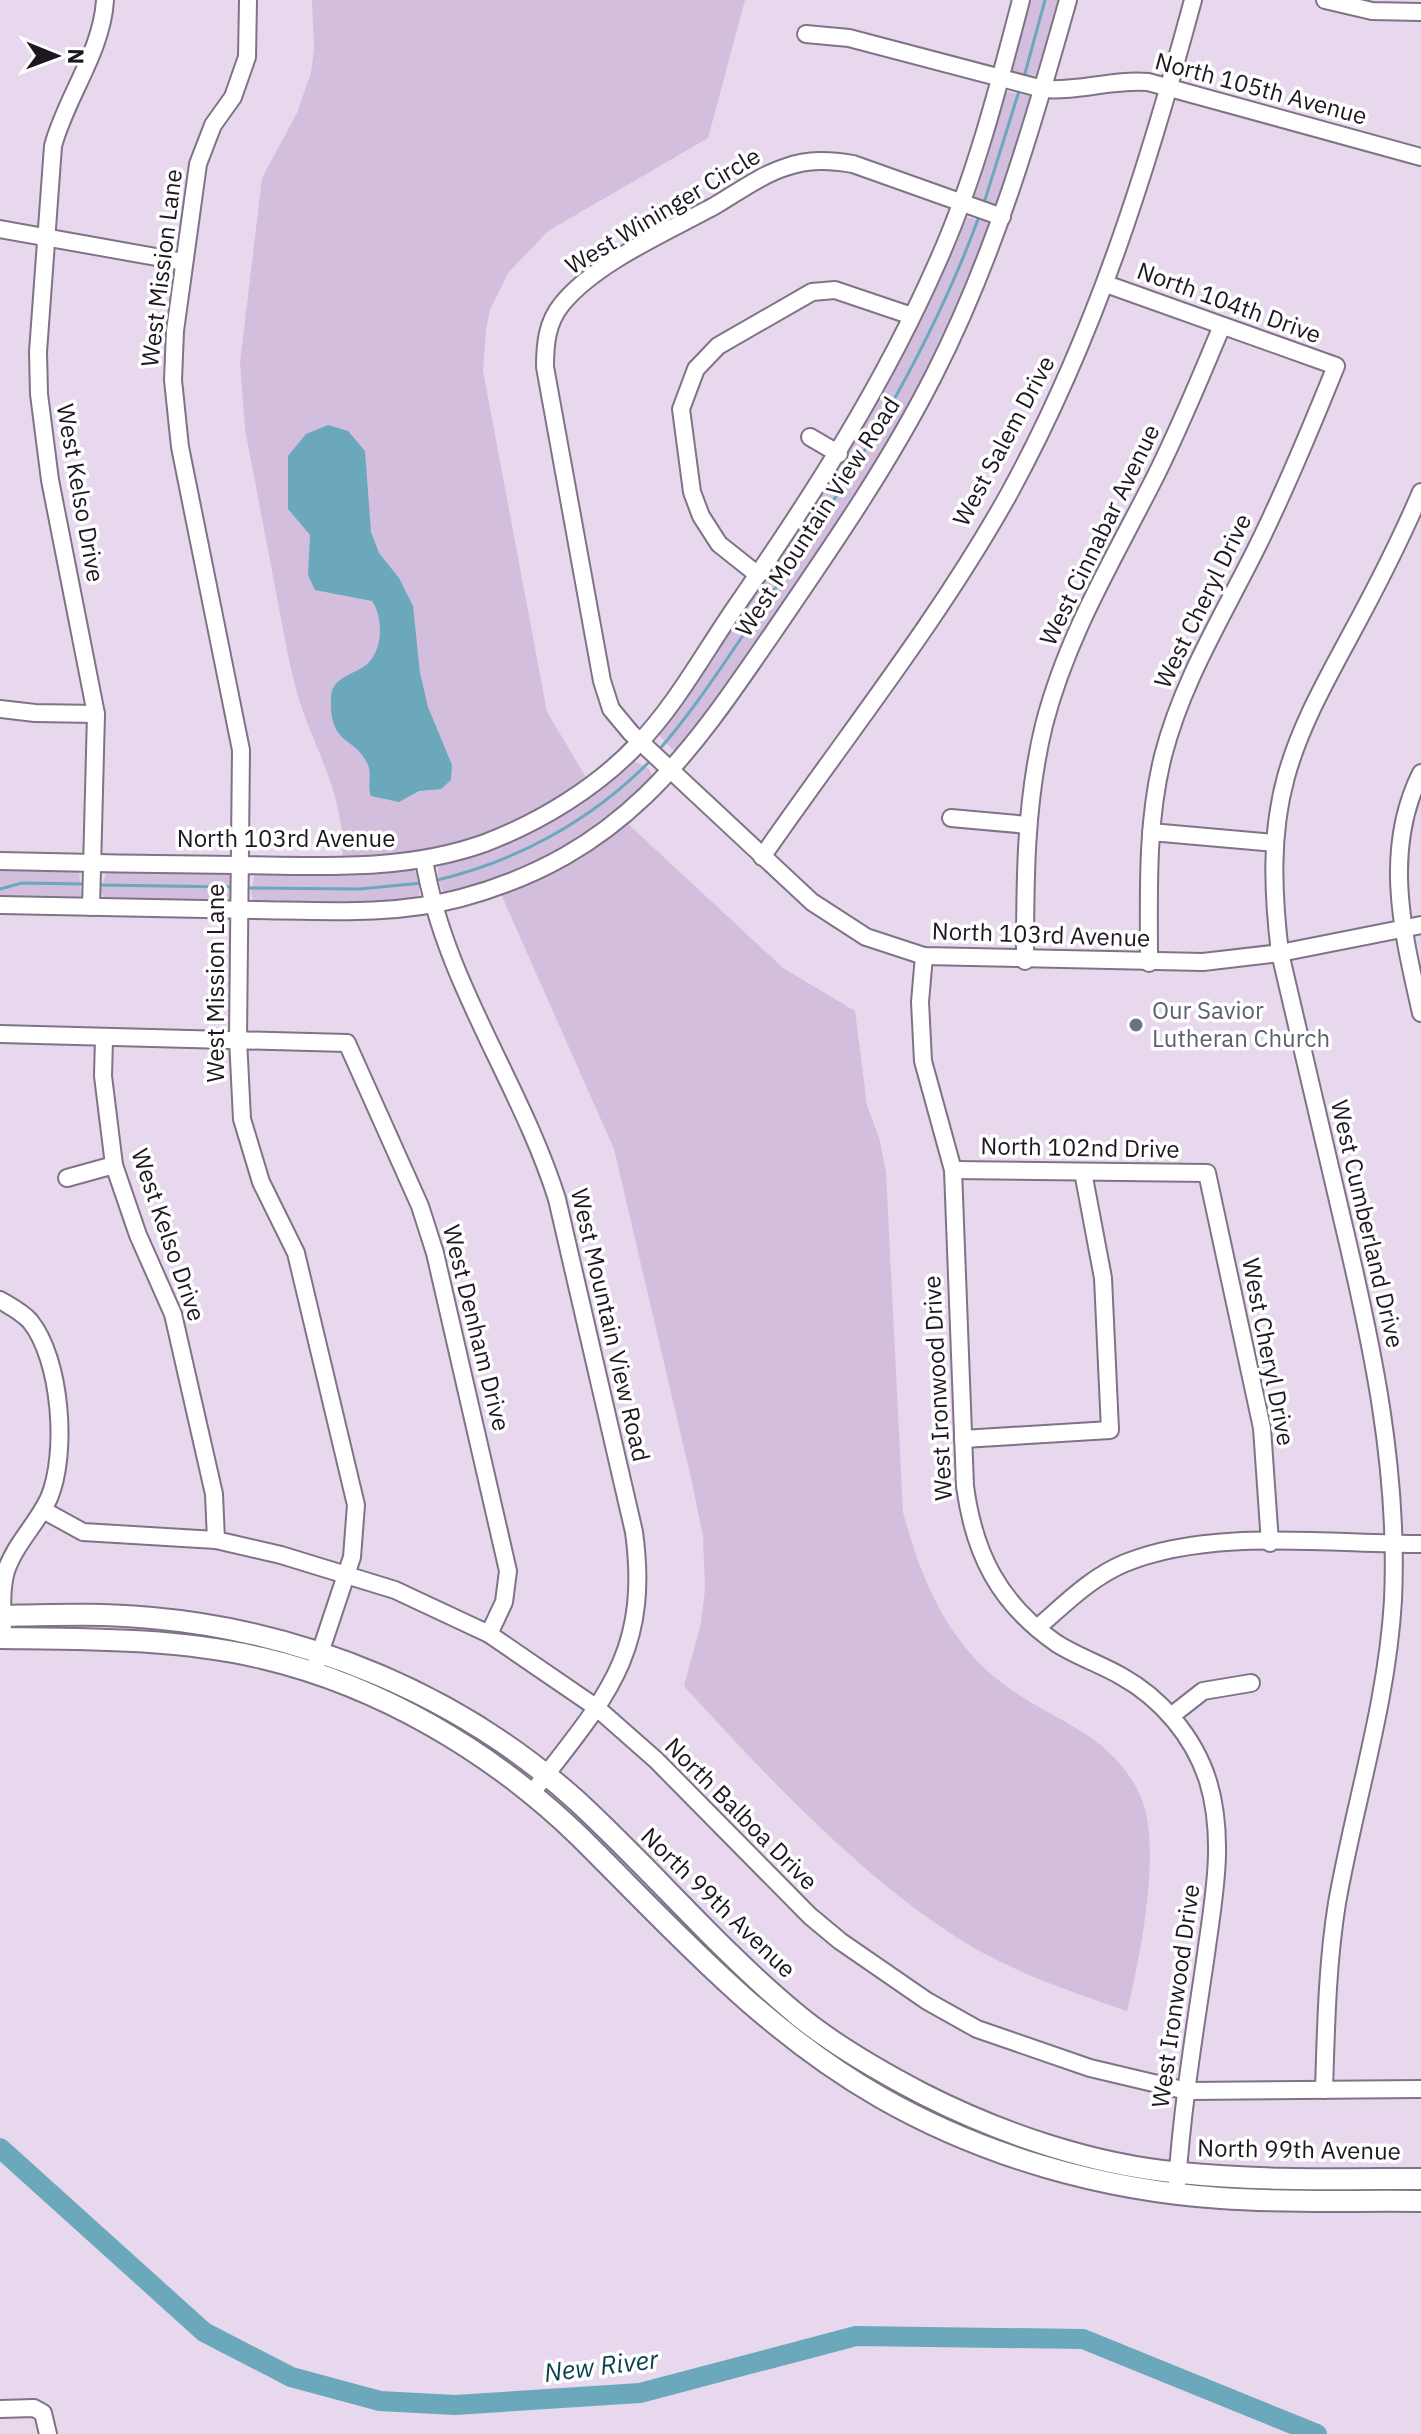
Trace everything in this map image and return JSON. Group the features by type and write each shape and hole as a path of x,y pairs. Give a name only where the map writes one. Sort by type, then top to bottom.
{"main road":[{"name":"North 99th Avenue","path":"1,1616 103,1615 172,1620 236,1630 320,1653 399,1684 458,1713 546,1774 796,2015 841,2047 951,2107 1073,2152 1177,2183 1421,2179"},
{"name":"North 99th Avenue","path":"1,1638 143,1641 261,1658 313,1674 421,1720 487,1760 532,1793 745,2002 787,2036 878,2095 956,2134 1038,2165 1177,2183 1263,2200 1421,2201"},
{"path":"745,2002 762,1983"}],"street":[{"name":"West Kelso Drive","path":"91,907 96,714 43,439 38,352 53,146 59,123 95,44 105,0"},
{"name":"West Mission Lane","path":"248,0 250,36 247,57 233,97 213,125 198,164 175,331 176,413 241,750 239,1091 248,1144 261,1182 296,1253 356,1505 356,1542 313,1674"},
{"name":"West Mountain View Road","path":"640,742 839,454 912,316 960,204 1021,0"},
{"name":"West Mountain View Road","path":"672,772 746,673 887,461 953,335 1002,217 1068,0"},
{"name":"West Salem Drive","path":"762,857 926,624 988,529 1059,394 1106,284 1138,194 1193,0"},
{"path":"1325,0 1372,11 1421,12"},
{"name":"North 105th Avenue","path":"806,34 859,40 1043,89 1067,89 1122,81 1169,87 1421,157"},
{"name":"West Wininger Circle","path":"640,742 611,709 602,681 545,367 546,338 554,315 589,278 786,167 815,161 853,164 1002,217"},
{"path":"0,229 184,262"},
{"name":"North 104th Drive","path":"1106,284 1336,366"},
{"path":"758,575 719,544 701,516 692,492 681,409 696,369 718,346 812,292 835,290 912,316"},
{"name":"West Cinnabar Avenue","path":"1025,961 1028,825 1044,695 1165,457 1222,326"},
{"name":"West Cheryl Drive","path":"1149,963 1151,832 1162,758 1183,691 1272,515 1336,366"},
{"name":"West Mountain View Road","path":"810,437 839,454"},
{"name":"West Cumberland Drive","path":"1324,2090 1327,1991 1337,1906 1380,1717 1393,1602 1394,1544 1387,1439 1373,1351 1280,953 1274,887 1275,843 1285,780 1308,713 1373,594 1421,492"},
{"path":"0,709 96,714"},
{"name":"North 103rd Avenue","path":"0,861 342,867 424,859 484,843 524,826 585,788 640,742 762,857 845,926 883,944 924,956 1025,961 1214,961 1280,953 1421,925"},
{"path":"0,905 356,912 432,905 485,891 560,858 622,817 672,772"},
{"path":"1421,773 1408,804 1400,841 1397,888 1421,1013"},
{"path":"951,818 1028,825"},
{"path":"1151,832 1275,843"},
{"name":"West Mountain View Road","path":"424,859 432,905 550,1176 634,1532 640,1595 634,1632 619,1669 597,1708 532,1793"},
{"name":"West Ironwood Drive","path":"924,956 920,1002 923,1061 953,1170 963,1439 970,1528 1001,1591 1037,1628 1059,1645 1123,1677 1171,1716 1197,1754 1207,1778 1218,1836 1217,1868 1177,2183"},
{"path":"0,1034 238,1039"},
{"name":"West Kelso Drive","path":"104,1038 103,1076 114,1165 138,1235 173,1314 214,1494 216,1540"},
{"name":"West Denham Drive","path":"238,1039 347,1043 420,1206 435,1253 508,1571 504,1602 489,1634"},
{"path":"67,1178 114,1165"},
{"name":"North 102nd Drive","path":"953,1170 1207,1173"},
{"path":"963,1439 1110,1430 1103,1278 1083,1172"},
{"name":"West Cheryl Drive","path":"1207,1173 1262,1428 1270,1543"},
{"path":"0,1300 24,1315 38,1334 61,1422 60,1463 43,1510 6,1569 1,1638"},
{"name":"North Balboa Drive","path":"43,1510 83,1532 216,1540 347,1574 446,1612 489,1634 597,1708 656,1760 810,1916 905,1987 977,2029 1105,2072 1187,2091 1421,2089"},
{"path":"1037,1628 1088,1584 1122,1564 1152,1554 1208,1543 1421,1544"},
{"path":"1171,1716 1203,1691 1251,1683"},
{"path":"0,2409 34,2408 43,2413 48,2434"}],"shaded area":[{"path":"312,0 745,0 708,138 548,231 508,273 490,310 483,371 547,712 587,779 527,816 471,839 411,853 342,860 337,806 301,705 287,650 245,429 240,363 262,178 297,113 311,73 314,48"},
{"path":"1028,0 1063,0 1038,76 1014,73 1011,69"},
{"path":"1008,92 1029,96 1034,102 998,206 975,199 972,193 1003,95"},
{"path":"964,217 986,221 992,230 913,406 756,649 678,752 674,751 657,733 845,456 913,330"},
{"path":"631,759 649,769 654,778 608,818 558,852 531,866 504,878 445,894 439,883 440,863"},
{"path":"626,822 783,968 855,1011 867,1105 880,1141 886,1173 903,1512 928,1586 968,1651 1006,1686 1099,1743 1128,1774 1140,1795 1147,1816 1149,1871 1143,1933 1127,2011 1002,1963 904,1900 864,1868 788,1796 684,1686 701,1623 705,1590 703,1536 691,1478 614,1149 500,892"},
{"path":"0,867 79,870 81,896 79,899 0,901"},
{"path":"410,868 419,875 419,899 378,906 254,903 251,893 255,873"},
{"path":"107,869 228,872 233,882 233,895 230,902 106,902 101,891"}],"water":[{"path":"328,425 348,431 365,451 371,532 379,553 399,578 413,606 420,673 428,707 452,765 451,780 441,789 419,791 399,802 371,796 368,765 357,749 339,733 332,713 331,697 335,685 366,665 376,651 380,625 376,608 372,601 315,590 308,575 310,535 288,509 288,456 306,434"}],"waterway":[{"path":"1024,77 1045,0"},
{"path":"984,203 1020,88"},
{"path":"658,751 712,681 794,561 884,418 936,318 980,214"},
{"path":"433,881 494,863 551,836 603,802 651,760"},
{"path":"0,889 22,883 86,884"},
{"path":"246,888 359,889 422,883"},
{"path":"98,885 234,887"},
{"name":"New River","path":"0,2148 204,2332 291,2377 380,2401 455,2405 640,2393 856,2336 1083,2339 1317,2434"}],"place":[{"name":"Our Savior Lutheran Church","path":"1136,1025"}]}
